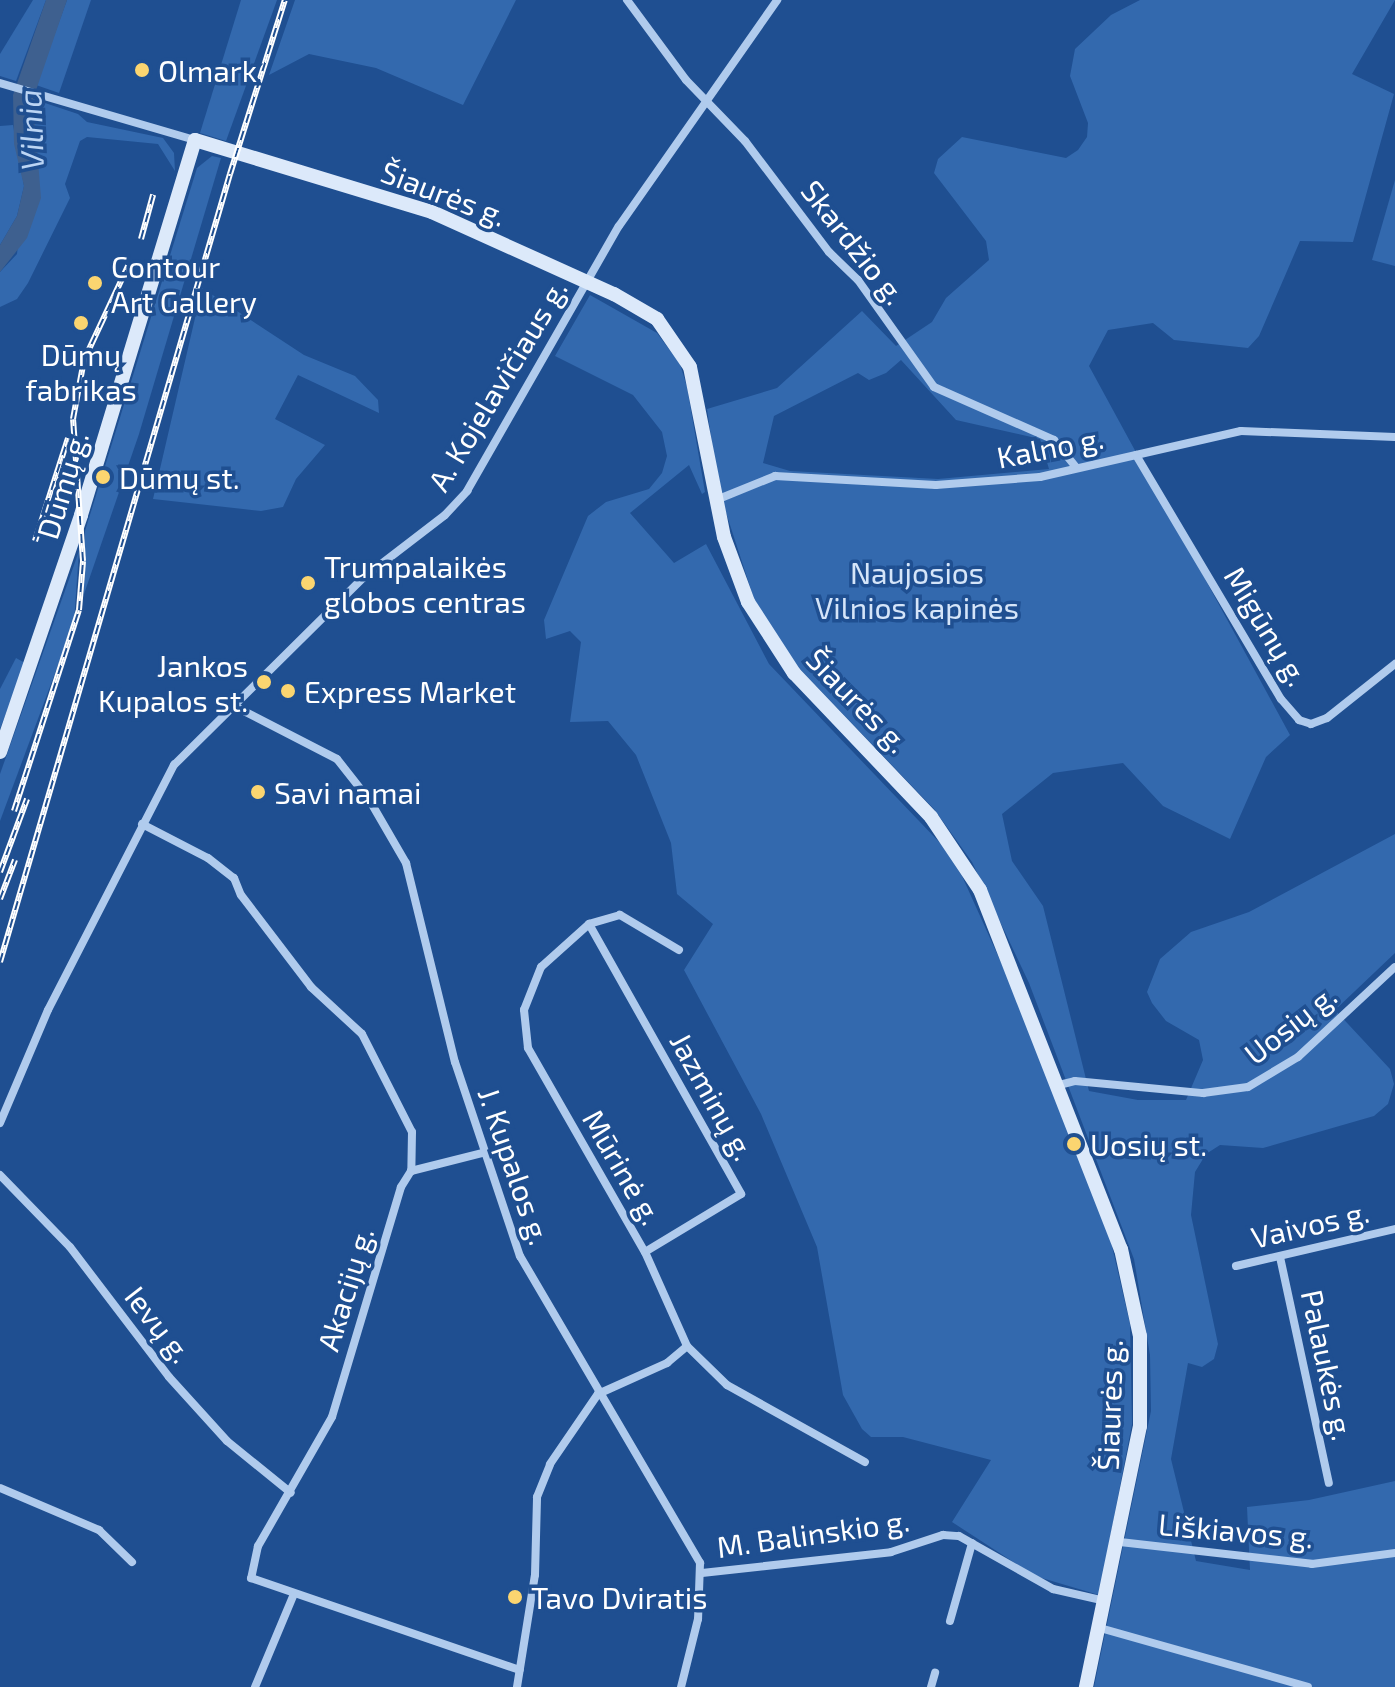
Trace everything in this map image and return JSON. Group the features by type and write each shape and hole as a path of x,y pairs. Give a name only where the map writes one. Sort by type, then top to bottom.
{"main road":[{"name":"Šiaurės g.","path":"195,140 405,203 588,282 657,319 683,351 732,566 775,650 931,817 980,890 1118,1238 1140,1336 1140,1426 1120,1542 1086,1687"},
{"name":"Dūmų g.","path":"0,752 76,529 195,140"}],"street":[{"name":"Skardžio g.","path":"627,0 705,102 745,141 829,252 858,280 934,387 1038,430 1068,451 1076,467"},
{"name":"A. Kojelavičiaus g.","path":"0,1123 48,1010 174,765 230,704 363,578 456,505 588,282 705,102 777,0"},
{"name":"Šiaurės g.","path":"0,83 195,140"},
{"name":"Kalno g.","path":"715,500 775,476 970,485 1040,477 1241,431 1395,437"},
{"name":"Migūnų g.","path":"1136,455 1281,699 1299,720 1311,724 1327,718 1395,664"},
{"name":"J. Kupalos g.","path":"230,704 337,759 395,840 424,928 455,1062 482,1153 533,1284 702,1573"},
{"name":"Akacijų g.","path":"142,824 226,869 311,987 362,1034 409,1118 411,1171 401,1187 332,1417 258,1546 250,1575 293,1596 520,1670"},
{"path":"589,924 620,915 679,950"},
{"name":"Jazminų g.","path":"589,924 741,1194 645,1252"},
{"name":"Mūrinė g.","path":"589,924 541,967 524,1010 524,1026 533,1058 645,1252 687,1346 727,1385 865,1462"},
{"name":"Uosių g.","path":"1059,1085 1075,1081 1203,1093 1248,1087 1298,1057 1395,967"},
{"path":"411,1171 482,1153"},
{"name":"Ievų g.","path":"0,1175 70,1247 188,1399 251,1463 291,1493"},
{"name":"Vaivos g.","path":"1236,1266 1395,1229"},
{"name":"Palaukės g.","path":"1280,1257 1329,1483"},
{"path":"517,1687 536,1562 537,1497 568,1432 598,1394 667,1363 687,1346"},
{"path":"0,1488 99,1530 132,1562"},
{"name":"M. Balinskio g.","path":"702,1573 891,1552 943,1535 972,1543 1053,1589 1106,1601"},
{"name":"Liškiavos g.","path":"1120,1542 1312,1564 1395,1553"},
{"path":"950,1621 972,1543"},
{"path":"681,1687 693,1652 702,1573"},
{"path":"255,1687 293,1596"},
{"path":"1100,1628 1308,1687"},
{"path":"931,1687 935,1673"}],"green space":[{"path":"33,0 46,0 16,81 0,76 0,54"},
{"path":"67,0 91,0 59,93 36,85"},
{"path":"241,0 277,0 226,141 200,133"},
{"path":"295,0 516,0 463,105 376,68 309,54 269,75"},
{"name":"Naujosios Vilnios kapinės","path":"1140,0 1395,0 1352,74 1394,94 1353,242 1300,241 1259,336 1248,348 1174,340 1153,323 1108,330 1089,366 1290,735 1266,757 1230,839 1163,806 1123,763 1053,773 1002,814 1012,861 1043,906 1089,1091 1138,1100 1186,1100 1203,1060 1199,1040 1166,1021 1147,992 1160,959 1191,932 1249,912 1395,834 1395,953 1335,1010 1390,1069 1394,1084 1388,1104 1374,1116 1263,1148 1220,1145 1206,1154 1195,1172 1191,1215 1218,1344 1214,1359 1202,1367 1188,1363 1171,1459 1196,1561 1250,1570 1247,1507 1309,1500 1395,1481 1395,1687 1094,1687 1151,1411 1150,1355 1134,1259 1029,983 972,862 934,809 795,664 754,599 719,491 707,409 777,388 862,311 896,346 932,322 946,298 989,260 986,241 934,173 938,159 962,137 1066,158 1078,150 1087,137 1088,123 1070,76 1075,49 1111,15","holes":["901,360 956,420 1040,439 1049,469 938,479 790,471 763,463 774,416 858,373 869,380 886,373"]},
{"path":"33,99 78,114 87,122 163,138 174,153 175,171 158,144 87,137 80,141 65,184 70,198 28,283 17,299 0,307 0,272 17,254"},
{"path":"13,125 24,186 17,216 0,245 0,126"},
{"path":"212,156 221,158 139,434 84,594 85,531 197,168"},
{"path":"1395,180 1395,266 1372,260"},
{"path":"202,288 304,355 355,376 378,400 379,413 298,375 275,419 325,445 296,479 283,507 261,511 153,499"},
{"path":"590,295 657,333 680,364 687,387 705,492 702,494 689,465 630,513 674,563 706,544 769,664 941,844 962,876 1013,989 1111,1242 1130,1324 1132,1424 1099,1595 1035,1576 952,1522 991,1460 903,1437 871,1437 862,1429 843,1395 817,1247 761,1114 684,970 713,924 677,894 671,843 636,755 608,721 570,722 581,642 570,631 546,639 544,620 588,516 606,502 649,489 662,473 667,456 662,432 633,395 555,356"},
{"path":"79,551 74,622 0,821 0,774"},
{"path":"16,658 25,663 0,729 0,689"}],"water":[{"name":"Vilnia","path":"46,0 67,0 33,99 41,198 27,238 0,272 0,245 17,216 24,186 14,144 13,95"}],"railway":[{"path":"0,962 230,174 285,0"},
{"path":"141,239 153,195"},
{"path":"14,811 79,610 83,561 73,419 84,360 128,266"},
{"path":"35,541 68,438"},
{"path":"0,872 27,799"},
{"path":"0,899 15,860"}],"place":[{"name":"Olmark","path":"142,70"},
{"name":"Contour Art Gallery","path":"95,283"},
{"name":"Dūmų fabrikas","path":"81,323"},
{"name":"Dūmų st.","path":"103,477"},
{"name":"Trumpalaikės globos centras","path":"308,583"},
{"name":"Jankos Kupalos st.","path":"264,682"},
{"name":"Express Market","path":"288,691"},
{"name":"Savi namai","path":"258,792"},
{"name":"Uosių st.","path":"1074,1144"},
{"name":"Tavo Dviratis","path":"515,1597"}]}
